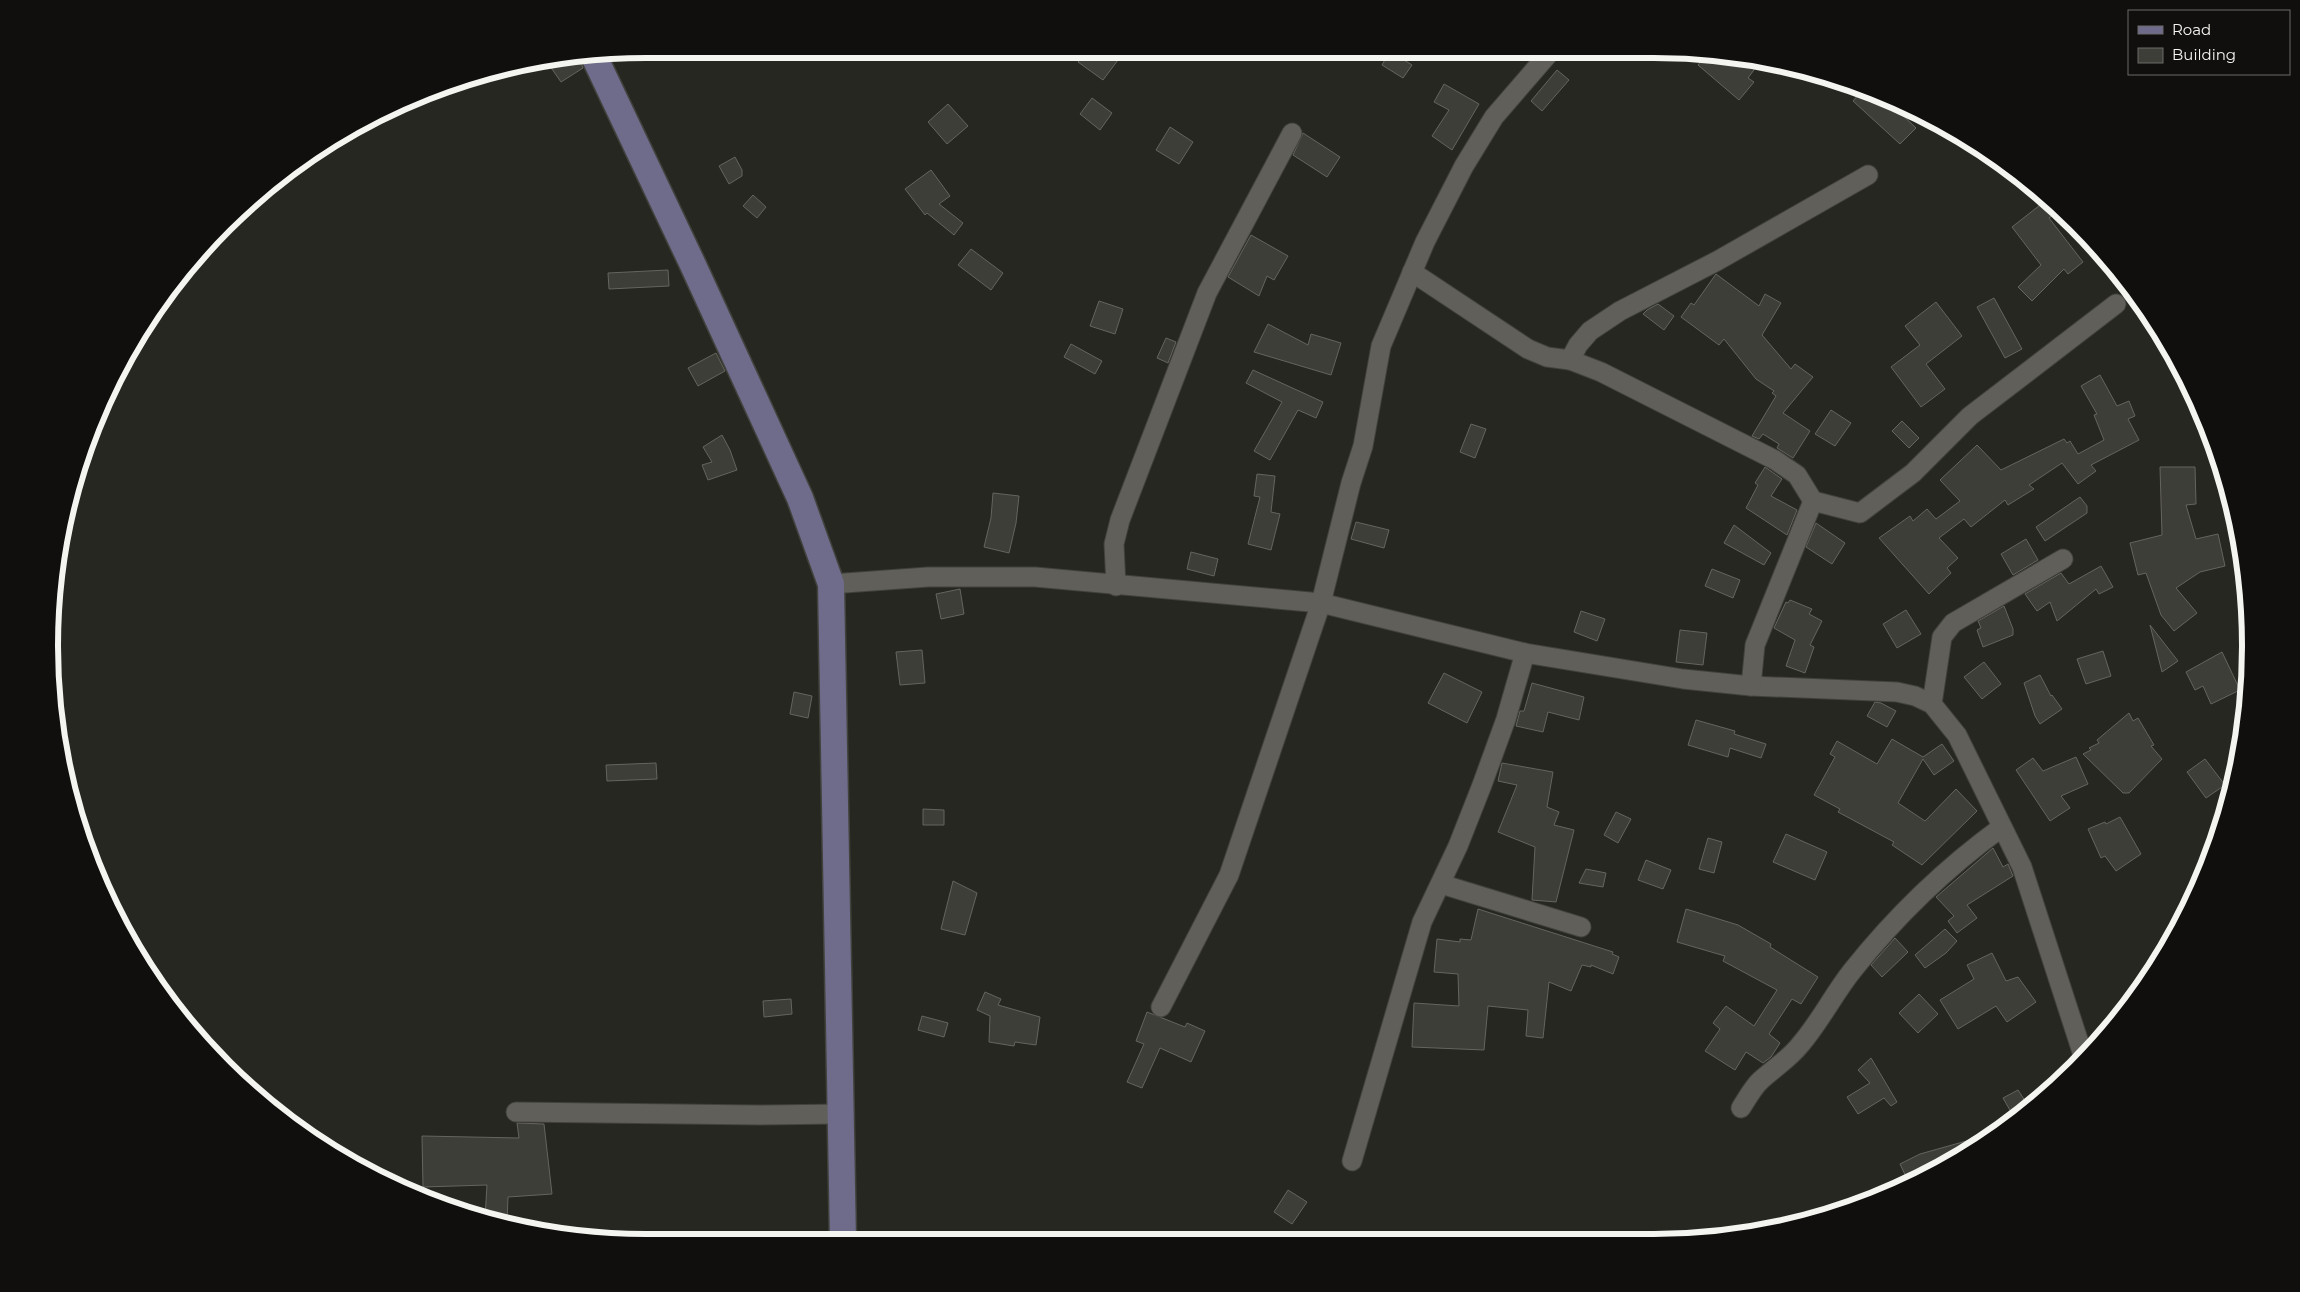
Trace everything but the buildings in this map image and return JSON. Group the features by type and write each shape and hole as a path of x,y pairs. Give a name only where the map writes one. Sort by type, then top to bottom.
{"street":[{"path":"1161,1007 1198,940 1229,875 1321,604 1351,483 1363,446 1381,346 1412,272 1464,166 1494,117 1544,58"},
{"path":"596,60 693,264 800,498 831,584 843,1234"},
{"path":"1116,586 1114,544 1120,520 1180,357 1207,293 1292,133"},
{"path":"1570,360 1578,345 1590,331 1620,310 1717,261 1868,176"},
{"path":"1412,272 1528,349 1547,357 1570,360 1601,372 1775,460 1797,475 1813,501 1860,513 1914,474 1970,416 2116,304"},
{"path":"1751,686 1755,645 1813,501"},
{"path":"1932,704 1942,637 1953,623 2063,559"},
{"path":"831,584 928,577 1026,577 1321,604 1525,653 1683,679 1751,686 1897,692 1915,696 1932,704 1957,735 2022,867 2081,1050"},
{"path":"1352,1161 1397,1001 1422,922 1458,846 1506,719 1525,653"},
{"path":"1741,1108 1759,1081 1799,1047 1820,1020 1834,996 1853,970 1907,910 1964,855 2002,827"},
{"path":"1441,884 1581,927"},
{"path":"516,1112 758,1115 841,1114"}]}
